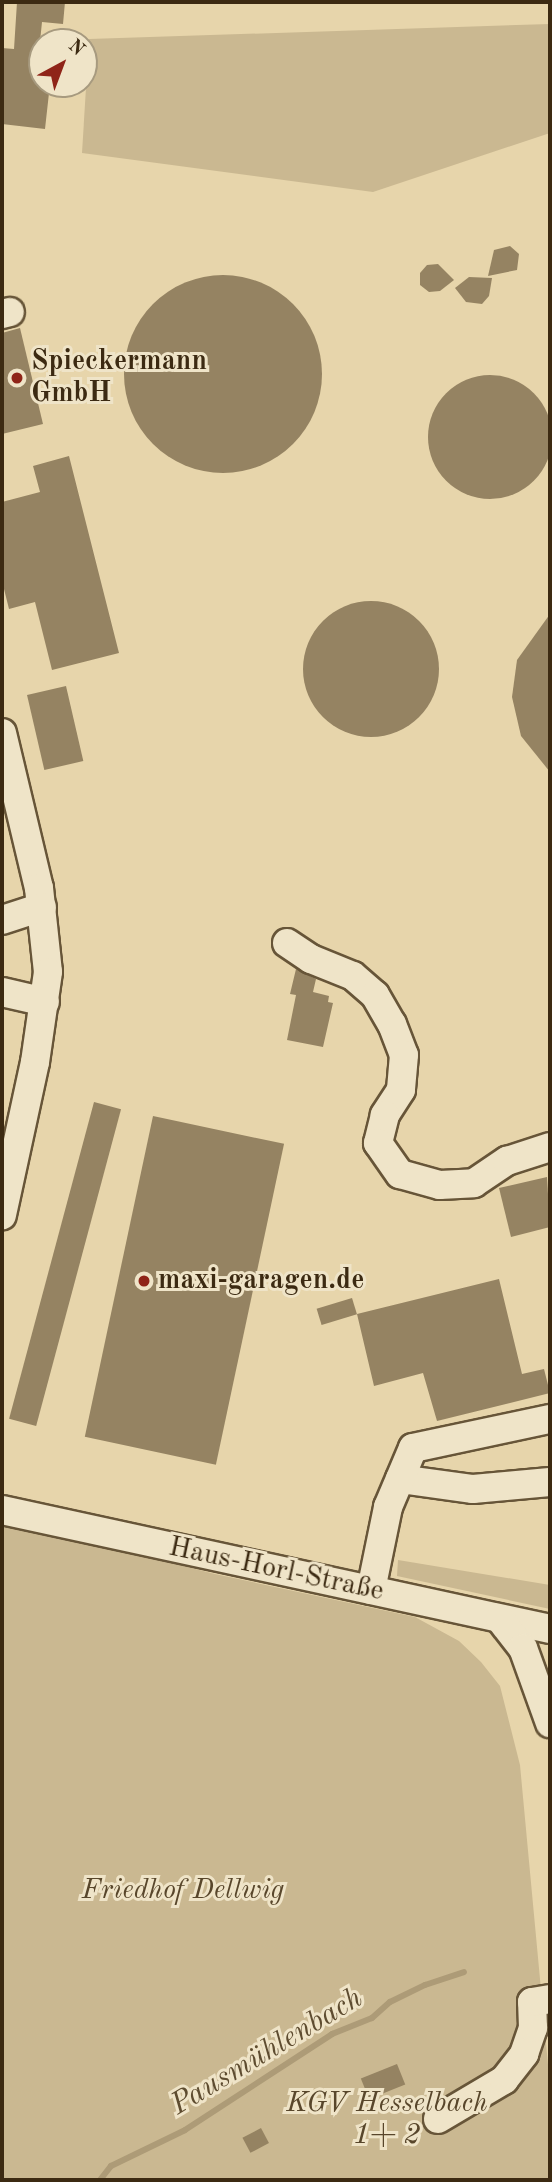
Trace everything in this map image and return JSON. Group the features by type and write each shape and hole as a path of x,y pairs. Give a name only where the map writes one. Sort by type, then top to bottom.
{"street":[{"path":"2,733 42,907 47,946 46,1002 2,1215"},
{"path":"2,920 42,907"},
{"path":"287,943 311,959 353,976 375,995 392,1024 404,1055 402,1081 378,1143 400,1174 440,1185 474,1183 507,1161 550,1147"},
{"path":"2,992 46,1002"},
{"path":"371,1590 388,1507 413,1448 550,1419"},
{"path":"400,1479 473,1489 550,1482"},
{"name":"Haus-Horl-Straße","path":"2,1510 550,1629"},
{"path":"500,1619 523,1648 550,1723"},
{"path":"438,2119 504,2080 524,2054 533,2028 532,2002 550,1998"}],"green space":[{"path":"550,24 550,133 373,192 82,153 85,98 98,98 98,39"},
{"path":"2,1520 215,1574 415,1617 459,1641 481,1662 500,1686 520,1765 550,2086 550,2180 2,2180"},
{"path":"398,1560 550,1585 550,1609 397,1576"}],"building":[{"path":"17,2 65,2 63,24 42,22 41,28 28,28 28,98 48,98 45,129 2,124 2,48 14,49"},
{"path":"510,246 519,254 517,270 488,276 494,250"},
{"path":"438,264 454,280 440,291 429,292 420,285 420,273 427,265"},
{"path":"223,275 261,282 293,304 315,336 322,374 315,412 293,444 261,466 223,473 185,466 153,444 131,412 124,374 131,336 153,304 185,282"},
{"path":"469,277 492,278 489,296 482,304 466,302 455,288"},
{"name":"Spieckermann GmbH","path":"20,328 43,424 2,434 2,333"},
{"path":"490,375 514,380 534,393 547,413 552,437 547,461 534,481 514,494 490,499 466,494 446,481 433,461 428,437 433,413 446,393 466,380"},
{"path":"69,456 119,653 52,670 35,602 9,609 2,581 2,502 40,492 33,466"},
{"path":"371,601 397,606 419,621 434,643 439,669 434,695 419,717 397,732 371,737 345,732 323,717 308,695 303,669 308,643 323,621 345,606"},
{"path":"550,614 550,772 521,736 512,697 517,660"},
{"path":"66,686 83,761 44,770 27,695"},
{"path":"296,969 316,979 313,992 329,996 328,1002 333,1003 323,1047 287,1040 296,995 290,994"},
{"name":"maxi-garagen.de","path":"94,1102 121,1109 36,1426 9,1419"},
{"path":"153,1116 284,1144 216,1465 85,1437"},
{"path":"547,1177 550,1227 511,1237 499,1188"},
{"path":"499,1279 522,1374 544,1369 550,1393 437,1421 423,1373 374,1386 357,1314"},
{"path":"352,1298 357,1314 322,1325 317,1309"},
{"path":"397,2064 405,2084 369,2099 361,2079"},
{"path":"261,2128 269,2143 250,2153 242,2138"}],"waterway":[{"name":"Pausmühlenbach","path":"100,2180 111,2166 185,2130 332,2034 372,2018 390,2002 425,1985 464,1972"}],"place":[{"name":"Spieckermann GmbH","path":"17,378"},
{"name":"maxi-garagen.de","path":"144,1281"}],"park label":[{"name":"Friedhof Dellwig","path":"183,1891"},
{"name":"KGV Hesselbach 1+ 2","path":"387,2120"}]}
